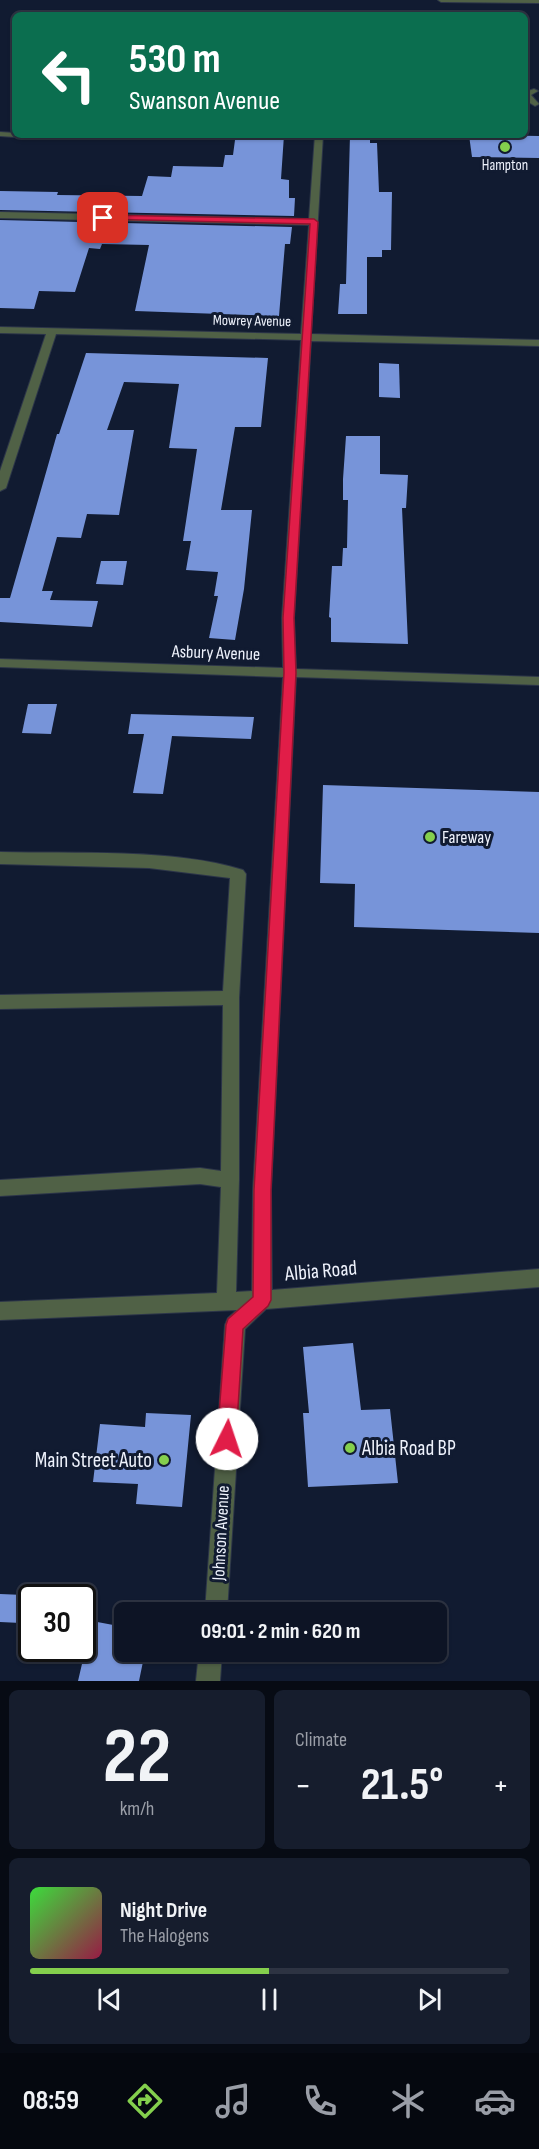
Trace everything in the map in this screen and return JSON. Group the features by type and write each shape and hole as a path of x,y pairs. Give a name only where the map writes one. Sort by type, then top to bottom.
{"street":[{"path":"441,0 539,2"},
{"path":"528,94 534,91"},
{"path":"528,99 535,104"},
{"path":"262,1300 262,1190 290,673 288,618 319,138"},
{"path":"0,215 314,222"},
{"name":"Mowrey Avenue","path":"0,330 539,343"},
{"path":"0,488 52,331"},
{"name":"Asbury Avenue","path":"0,663 539,681"},
{"path":"0,858 202,866 238,874 231,998 230,1180 226,1300"},
{"path":"0,1002 231,998"},
{"path":"0,1188 200,1176 230,1180"},
{"name":"Albia Road","path":"0,1311 262,1300 539,1278"},
{"name":"Johnson Avenue","path":"217,1602 235,1325 262,1300"},
{"path":"207,1681 210,1662"}],"building":[{"name":"Hampton","path":"539,136 539,158 472,157 469,138"},
{"path":"260,138 284,138 281,179 289,180 289,198 295,198 294,216 0,210 0,191 58,192 57,195 142,196 148,176 171,177 173,166 223,167 225,155 233,155 235,140 260,140"},
{"path":"350,138 370,138 370,143 377,143 379,192 392,192 391,250 382,250 382,257 367,257 367,314 338,314 340,284 346,284"},
{"path":"0,220 292,227 290,244 285,244 279,316 135,311 149,245 102,244 100,249 89,248 75,292 39,291 34,309 0,308"},
{"path":"86,353 268,358 261,427 235,427 221,510 252,510 244,589 235,640 209,638 218,596 214,596 218,572 186,570 191,541 183,541 197,449 169,448 179,384 124,382 107,430 134,430 119,515 87,514 81,538 57,537 42,591 53,591 50,600 98,601 92,627 0,622 0,598 10,598 57,434 59,434"},
{"path":"379,363 399,364 400,398 379,397"},
{"path":"346,436 380,436 380,474 408,475 406,508 402,508 408,644 331,642 331,618 329,617 332,566 342,566 343,548 347,548 348,500 343,500"},
{"path":"101,561 127,561 123,585 96,584"},
{"path":"28,704 57,704 51,734 22,733"},
{"path":"131,714 254,717 251,739 172,736 163,794 133,793 144,734 128,734"},
{"name":"Fareway","path":"323,785 539,792 539,933 354,927 355,884 320,883"},
{"name":"Albia Road BP","path":"353,1343 361,1410 390,1409 398,1483 308,1487 303,1413 309,1413 303,1347"},
{"name":"Main Street Auto","path":"146,1413 191,1415 182,1507 136,1504 138,1484 93,1482 100,1424 145,1427"},
{"path":"0,1594 18,1595 18,1623 0,1622"},
{"path":"96,1622 114,1625 114,1662 143,1662 139,1681 78,1681 82,1662 96,1662"}],"place":[{"name":"Hampton","path":"505,147"},
{"name":"Fareway","path":"430,837"},
{"name":"Albia Road BP","path":"350,1448"},
{"name":"Main Street Auto","path":"164,1460"}],"route":[{"path":"103,218 314,222 288,618 290,673 285,803 262,1190 262,1300 235,1325 227,1439"}]}
